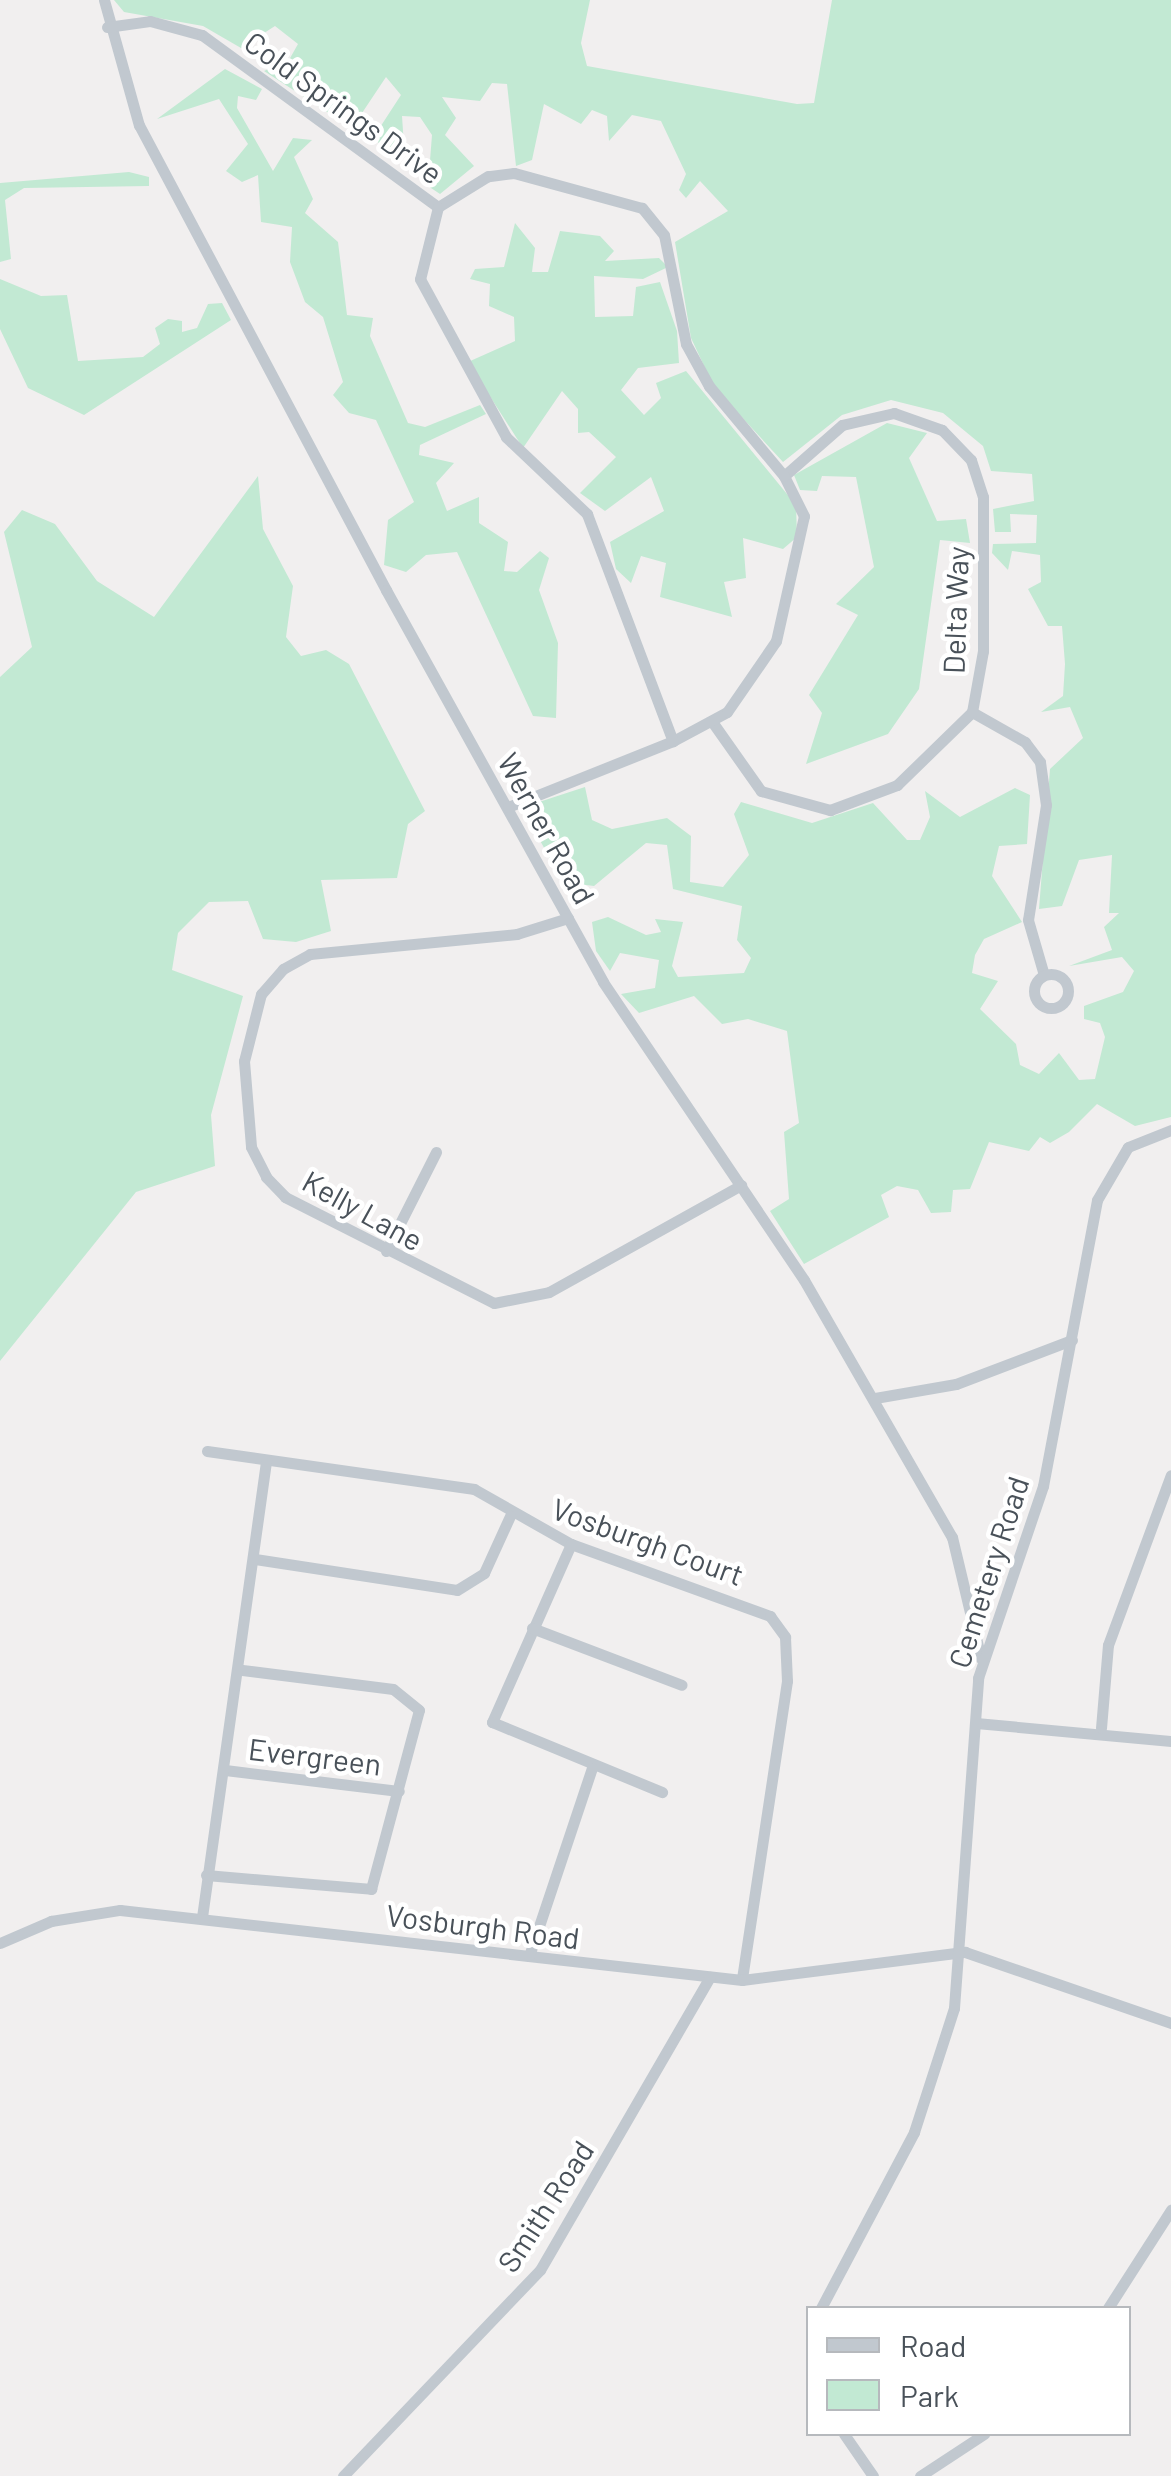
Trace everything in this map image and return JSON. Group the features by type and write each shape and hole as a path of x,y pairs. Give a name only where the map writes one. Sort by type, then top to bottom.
{"street":[{"name":"Werner Road","path":"104,0 107,26 157,161 568,918 875,1398 968,1576 981,1659"},
{"name":"Cold Springs Drive","path":"107,26 150,21 202,35 438,207"},
{"path":"508,807 674,742 714,723 764,667 794,580 804,516 784,476 709,386 686,344 664,235 642,208 514,174 466,184 438,207 423,244 424,290 506,437 587,514 674,742"},
{"name":"Delta Way","path":"714,723 760,791 830,810 897,785 972,712 983,613 982,498 972,460 942,430 894,413 842,425 784,476"},
{"path":"972,712 1026,742 1040,762 1046,805 1028,920 1044,976"},
{"name":"Kelly Lane","path":"568,918 517,934 310,954 261,994 244,1061 251,1148 284,1198 464,1293 523,1302 742,1185"},
{"name":"Cemetery Road","path":"822,2306 914,2132 965,1952 981,1659 1026,1548 1108,1170 1128,1147 1171,1130"},
{"path":"386,1251 436,1152"},
{"path":"875,1398 956,1384 1072,1340"},
{"name":"Vosburgh Court","path":"207,1450 455,1484 510,1516 571,1544 737,1597 785,1636 787,1680 742,1980"},
{"path":"202,1917 242,1670 266,1460"},
{"path":"1101,1728 1108,1646 1165,1526 1171,1475"},
{"path":"255,1559 456,1590 478,1580 510,1516"},
{"path":"571,1544 492,1722 592,1768 662,1792"},
{"path":"532,1628 682,1685"},
{"path":"206,1875 363,1893 399,1792 418,1710 410,1694 242,1670"},
{"path":"976,1723 1101,1728 1171,1741"},
{"path":"528,1956 592,1768"},
{"name":"Evergreen","path":"225,1770 399,1792"},
{"name":"Vosburgh Road","path":"0,1943 88,1914 202,1917 742,1980 965,1952"},
{"path":"965,1952 1171,2023"},
{"name":"Smith Road","path":"342,2476 540,2270 710,1977"},
{"path":"1109,2306 1171,2210"},
{"path":"845,2436 873,2476"},
{"path":"920,2476 981,2436"}],"green space":[{"path":"114,0 590,0 581,43 587,66 797,104 814,103 832,0 1171,0 1171,1117 1135,1126 1097,1104 1069,1132 1050,1143 1040,1137 1029,1151 989,1142 970,1189 953,1190 951,1212 931,1213 918,1190 897,1186 881,1195 889,1217 804,1264 770,1211 789,1199 784,1132 799,1123 787,1031 748,1019 722,1024 694,996 639,1013 621,994 655,988 659,960 620,953 610,971 596,951 592,922 608,917 646,935 661,932 655,919 683,922 672,966 678,977 744,973 751,958 737,940 742,906 673,889 667,845 646,843 594,886 563,882 527,817 536,803 585,787 592,820 612,829 667,818 691,836 690,882 723,887 749,855 734,814 741,802 812,823 873,803 907,840 920,840 930,817 925,791 960,817 1015,788 1030,795 1027,844 999,846 992,876 1022,922 984,939 975,955 972,973 998,981 980,1009 1016,1044 1020,1065 1039,1074 1059,1053 1079,1080 1095,1079 1105,1037 1100,1023 1084,1019 1084,1006 1123,992 1134,971 1122,957 1069,966 1112,950 1104,927 1119,913 1109,913 1112,855 1079,860 1062,906 1039,909 1050,769 1083,738 1070,707 1041,712 1063,696 1065,664 1062,626 1048,626 1028,589 1041,582 1040,555 1012,551 1008,570 992,553 993,544 1036,543 1037,515 1010,514 1011,532 995,532 993,509 1034,501 1032,474 991,471 983,446 943,413 891,400 842,415 783,462 714,387 691,338 675,242 728,211 700,181 686,198 679,190 686,174 661,121 632,115 609,141 607,116 592,110 581,124 544,104 532,160 516,166 507,84 492,83 480,101 442,97 456,118 445,135 474,166 440,194 428,186 432,135 420,117 402,116 404,146 393,155 373,138 401,95 386,77 352,128 264,71 289,60 298,44 275,26 241,48 203,26 124,12"},
{"path":"225,69 262,89 256,100 238,96 237,108 273,171 293,138 312,140 294,157 313,199 305,213 338,242 347,315 373,318 370,336 408,423 425,427 480,405 486,414 420,445 419,455 454,463 436,483 447,511 479,497 479,523 508,542 504,571 517,572 540,551 549,558 539,590 558,643 556,718 533,716 457,552 426,555 406,572 384,565 388,520 414,502 376,420 349,413 333,395 343,382 323,317 305,302 290,262 292,227 261,222 258,175 242,182 226,171 248,144 219,99 157,119"},
{"path":"129,172 149,177 149,186 24,188 5,200 11,259 0,262 0,183"},
{"path":"515,223 535,248 532,272 548,272 560,231 600,236 614,251 605,261 659,258 668,267 643,279 594,276 595,317 633,316 636,287 660,282 677,331 679,363 638,368 621,390 644,415 661,398 656,383 686,371 796,505 797,537 783,549 743,538 746,578 724,582 732,617 660,597 666,563 641,556 631,583 616,569 610,542 664,511 651,477 605,511 580,493 616,457 589,432 578,433 578,409 562,391 523,448 468,362 515,341 514,317 489,306 490,284 470,279 475,269 504,267"},
{"path":"0,279 41,296 67,295 78,361 143,357 160,344 155,328 168,319 182,321 182,332 197,328 208,304 222,303 231,320 84,415 28,388 0,329"},
{"path":"887,423 927,433 909,458 937,521 966,519 970,543 940,540 919,689 888,734 806,764 822,713 809,695 858,615 836,604 874,567 856,477 822,476 817,491 800,490 794,475"},
{"path":"258,476 263,529 293,586 286,637 301,656 326,650 349,664 425,811 408,824 397,878 321,880 331,931 296,942 263,939 248,901 209,902 178,933 172,970 243,996 211,1115 215,1166 136,1192 0,1361 0,677 32,647 4,532 22,510 55,524 97,581 154,617"}]}
